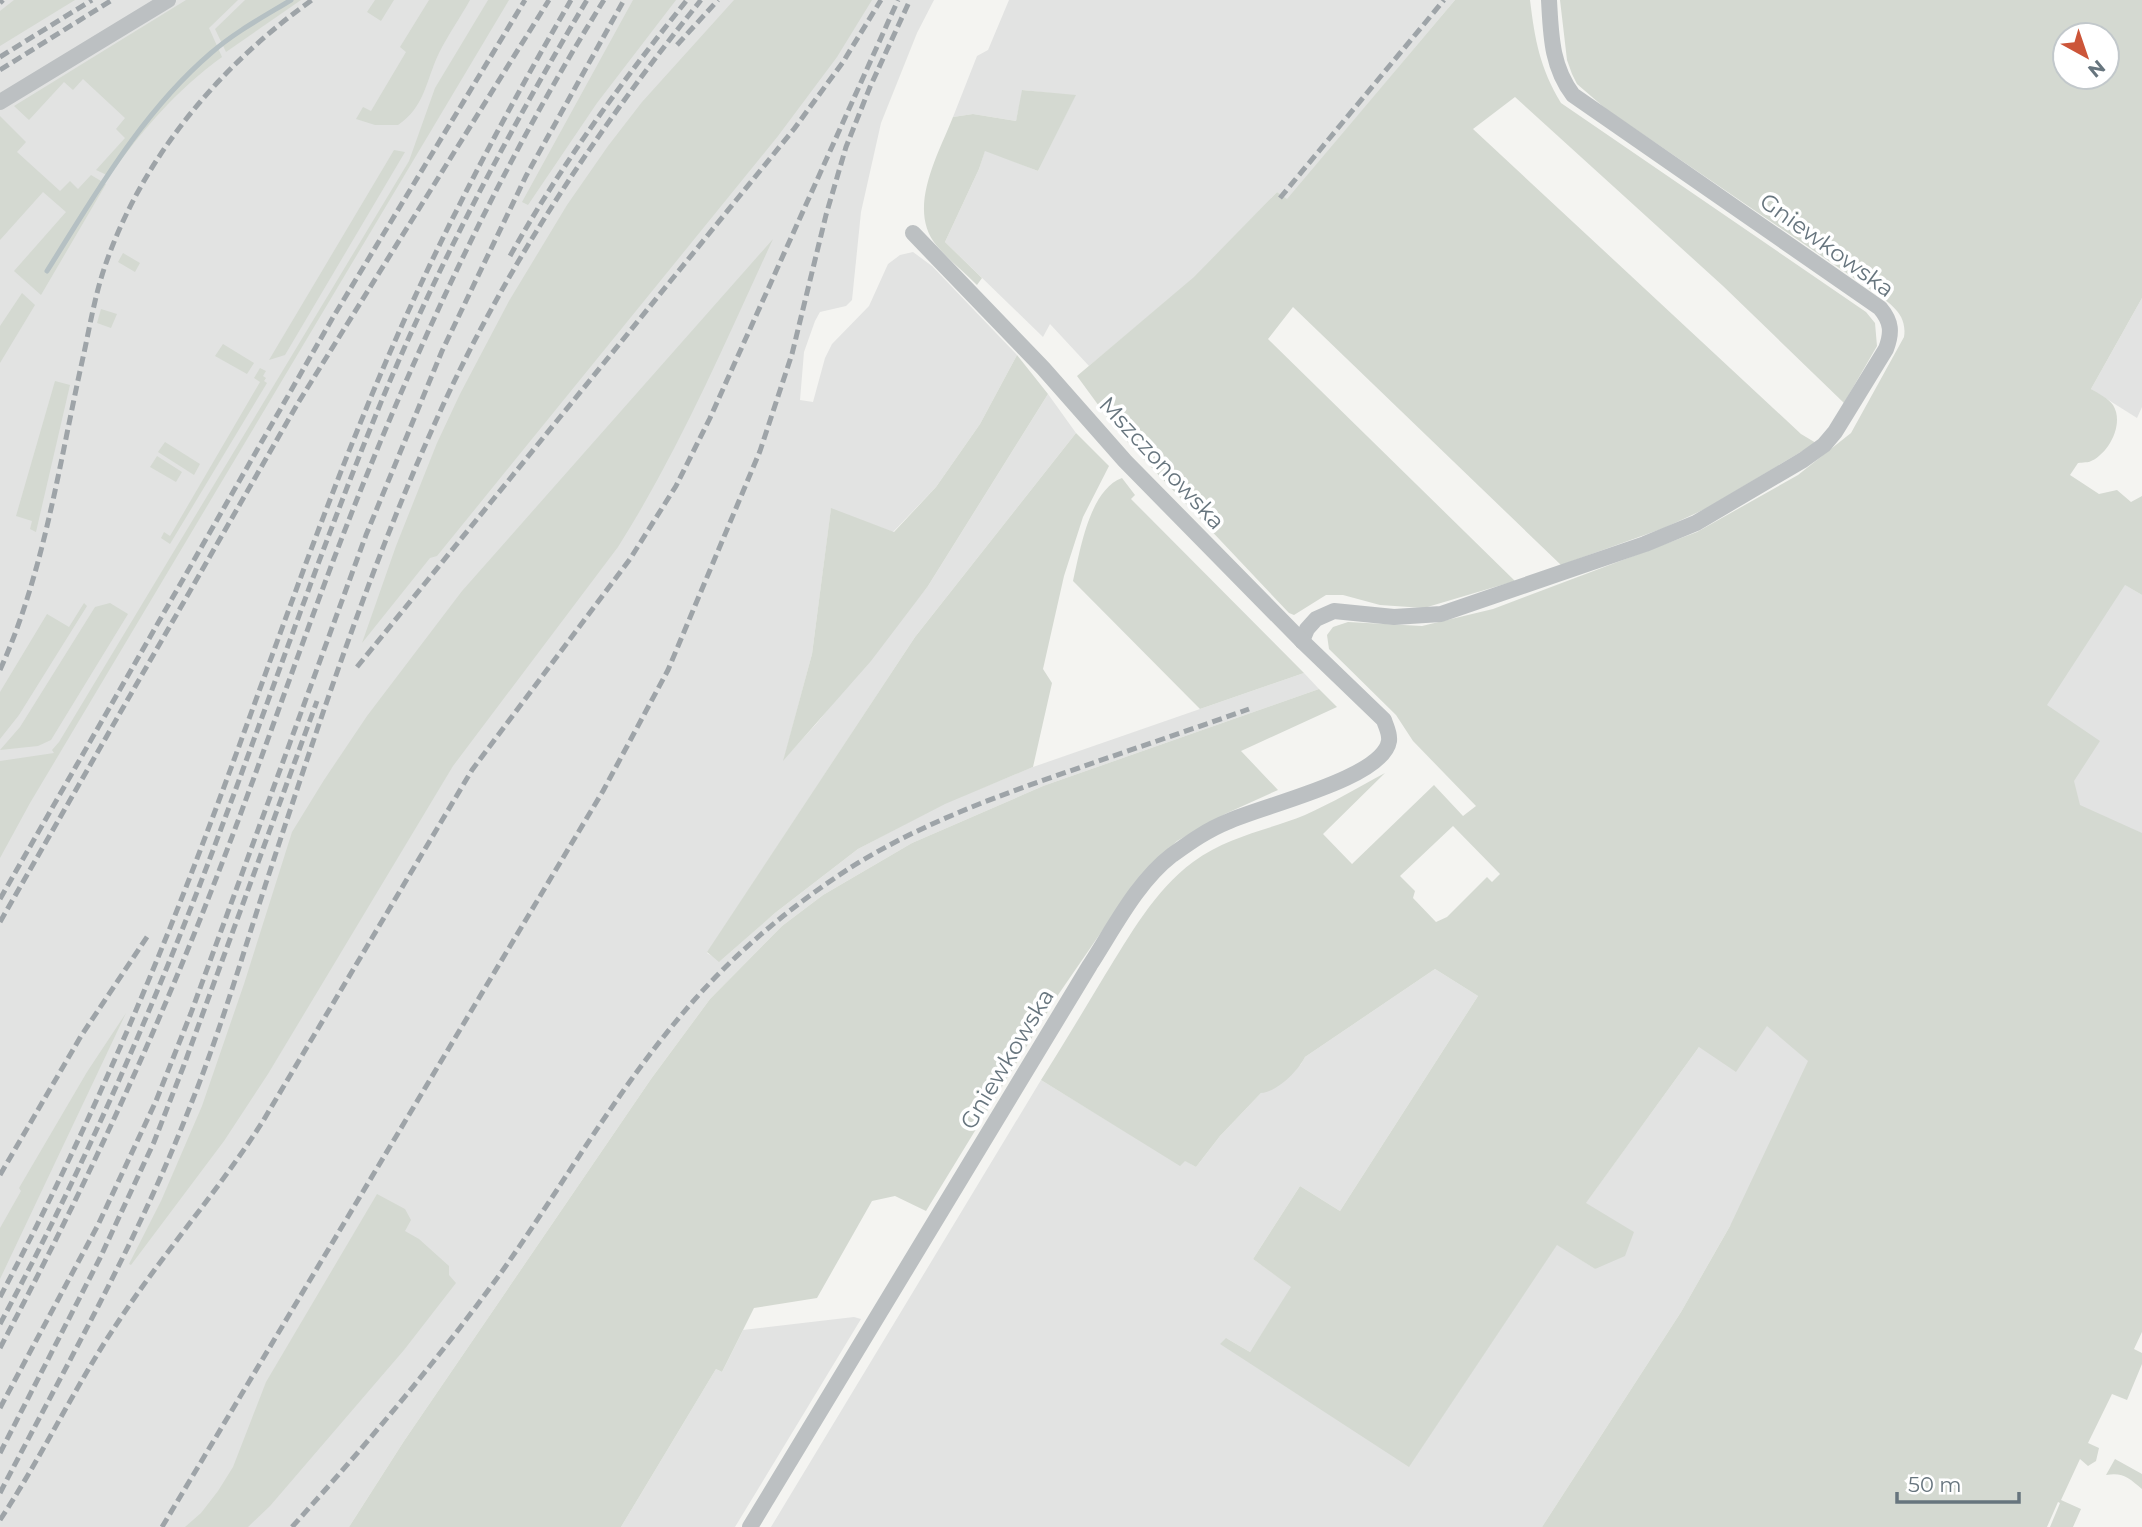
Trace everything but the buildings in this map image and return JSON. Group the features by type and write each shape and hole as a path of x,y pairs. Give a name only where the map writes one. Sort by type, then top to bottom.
{"street":[{"path":"0,102 168,0"},
{"name":"Gniewkowska","path":"1302,641 1307,629 1316,619 1334,611 1394,617 1441,614 1645,544 1696,523 1792,467 1824,445 1835,432 1891,337 1887,316 1880,308 1573,94 1564,83 1555,58 1549,0"},
{"name":"Mszczonowska","path":"912,233 1043,368 1125,461 1302,641 1384,720"},
{"name":"Gniewkowska","path":"750,1527 1082,977 1153,873 1197,838 1227,822 1335,783 1369,766 1379,758 1389,740 1384,720"}],"shaded area":[{"path":"0,0 934,0 917,33 881,123 861,212 852,300 846,306 820,312 815,321 804,352 800,400 813,402 825,358 832,344 869,306 888,264 900,255 913,252 932,266 1017,355 980,424 936,487 893,532 831,509 812,654 784,759 817,723 928,586 1048,394 1076,433 915,637 707,953 720,961 775,913 858,849 945,803 1033,767 1304,673 1319,689 1043,786 912,843 823,895 782,926 710,999 651,1079 404,1441 349,1527 0,1527"},
{"path":"14,0 75,0 0,46 0,11"},
{"path":"186,0 238,0 209,28 222,57 190,83 161,112 109,176 96,170 125,138 116,129 125,118 83,79 73,90 64,82 29,120 14,106"},
{"path":"245,0 301,0 226,52 215,29"},
{"path":"375,0 394,0 381,21 367,12"},
{"path":"429,0 470,0 439,53 414,110 398,125 375,125 356,119 363,107 371,111 406,52 400,47"},
{"path":"488,0 509,0 30,803 0,858 0,761 54,753 52,750 409,161 435,88"},
{"path":"633,0 676,0 597,103 528,205 522,202"},
{"path":"734,0 872,0 837,57 778,136 437,556 430,558 362,643 396,546 437,443 509,301 567,205 608,146 642,102"},
{"path":"1009,0 1455,0 1287,200 1277,192 1194,278 1089,366 1050,324 1043,337 945,242 985,150 1038,171 1075,96 1023,90 1016,121 973,114 953,117 977,56 988,50"},
{"path":"1455,0 1530,0 1540,54 1548,78 1561,103 1866,312 1875,323 1877,346 1844,403 1723,286 1515,97 1473,129 1801,434 1816,443 1705,509 1664,528 1561,565 1293,307 1268,339 1515,581 1424,608 1380,605 1343,595 1326,595 1294,615 1289,613 1118,432 1077,376 1194,277 1277,192 1287,199"},
{"path":"1560,0 2142,0 2142,298 2091,389 2113,405 2117,421 2113,438 2102,453 2089,462 2078,463 2070,475 2099,494 2117,490 2131,502 2142,496 2142,595 2125,585 2047,705 2100,741 2074,781 2080,805 2142,833 2142,1332 2134,1349 2142,1353 2142,1364 2127,1400 2112,1394 2088,1443 2099,1448 2096,1461 2088,1466 2080,1459 2061,1500 2081,1509 2073,1527 2050,1527 2060,1503 2058,1502 2047,1527 1542,1527 1681,1312 1730,1226 1808,1061 1767,1026 1736,1072 1699,1047 1586,1203 1634,1232 1625,1256 1595,1269 1557,1245 1409,1467 1220,1344 1226,1338 1250,1352 1291,1287 1253,1259 1300,1186 1340,1211 1478,996 1435,969 1305,1057 1280,1085 1261,1093 1220,1136 1196,1167 1185,1161 1180,1166 1041,1080 1144,914 1166,886 1206,853 1234,840 1305,815 1385,773 1323,834 1352,864 1434,785 1463,816 1476,806 1413,741 1396,715 1329,649 1327,635 1333,627 1348,622 1422,626 1493,609 1697,532 1798,475 1851,433 1904,337 1903,321 1889,303 1606,109 1577,84 1567,60","holes":["1453,826 1500,874 1492,882 1487,877 1447,917 1436,922 1413,898 1415,891 1400,876"]},
{"path":"1022,90 1076,95 1038,171 985,151 945,242 982,278 977,285 937,246 928,232 924,199 933,165 953,117 973,114 1016,121"},
{"path":"0,116 26,142 17,152 60,191 70,181 78,189 91,175 106,184 41,295 14,271 66,212 43,192 0,240"},
{"path":"394,150 405,152 285,355 269,360"},
{"path":"773,239 682,434 618,547 453,766 268,1074 224,1141 131,1265 129,1264 161,1201 202,1106 292,832 324,780 367,716 462,591"},
{"path":"123,253 140,263 135,272 118,262"},
{"path":"22,293 35,305 0,363 0,326"},
{"path":"2142,298 2142,407 2137,418 2091,389"},
{"path":"101,309 117,314 111,328 97,323"},
{"path":"223,344 254,363 247,374 215,356"},
{"path":"1017,355 1048,394 928,586 871,661 783,761 812,654 831,508 894,532 936,487 980,424"},
{"path":"260,368 266,371 263,376 267,383 170,544 161,538 164,532 170,536 260,382 254,378"},
{"path":"55,381 70,385 36,532 30,529 32,521 16,516"},
{"path":"1076,433 1109,466 1083,517 1064,576 1043,669 1052,683 1033,767 945,804 858,849 775,913 719,962 707,952 915,637"},
{"path":"165,442 200,464 194,475 158,452"},
{"path":"157,456 182,472 176,482 150,467"},
{"path":"1122,478 1135,495 1131,499 1304,673 1200,709 1073,581 1094,508 1101,495"},
{"path":"2102,571 2142,595 2142,843 2057,808 2041,672"},
{"path":"84,603 87,606 19,715 0,739 0,692 47,614 69,627"},
{"path":"110,603 128,614 51,740 38,746 0,750 20,727 95,607"},
{"path":"1319,689 1337,707 1241,751 1278,790 1225,814 1177,841 1135,883 1058,995 926,1211 895,1196 872,1201 817,1298 754,1308 722,1372 716,1369 621,1527 349,1527 404,1441 651,1079 710,999 782,926 823,895 912,843 1043,786"},
{"path":"1435,969 1478,996 1340,1211 1300,1186 1253,1259 1292,1287 1250,1352 1226,1338 1409,1466 1557,1244 1595,1269 1633,1232 1585,1204 1699,1047 1767,1025 1808,1060 2067,995 1730,1226 1681,1312 1542,1527 771,1527 1041,1080 1180,1165 1184,1160 1196,1167 1220,1136 1261,1093 1301,1064 1305,1057"},
{"path":"126,1013 0,1279 0,1228 21,1191 19,1188 87,1072"},
{"path":"377,1194 405,1209 411,1220 405,1231 419,1239 449,1266 449,1275 456,1283 404,1350 270,1506 248,1527 185,1527 201,1513 233,1467 266,1382"},
{"path":"854,1317 861,1319 735,1527 621,1527 716,1369 722,1372 743,1330"},
{"path":"2115,1459 2142,1474 2142,1489 2126,1477 2106,1475"}],"waterway":[{"path":"47,271 121,156 141,128 186,76 220,45 291,0"}],"railway":[{"path":"0,3 3,0"},
{"path":"0,57 92,0"},
{"path":"0,70 112,0"},
{"path":"0,670 15,633 39,557 97,292 120,229 161,153 187,118 245,55 312,0"},
{"path":"0,899 332,319 525,0"},
{"path":"0,922 298,403 549,0"},
{"path":"0,1297 84,1127 160,952 323,519 386,361 460,204 571,0"},
{"path":"0,1324 81,1163 154,998 199,887 336,517 406,344 478,194 587,0"},
{"path":"0,1348 86,1179 189,948 347,524 420,350 506,172 604,0"},
{"path":"0,1408 98,1225 156,1101 191,1013 366,535 442,351 526,176 624,0"},
{"path":"510,256 593,124 687,0"},
{"path":"0,1493 101,1301 171,1154 221,1022 346,647 390,529 439,414 494,304 557,199 626,98 701,0"},
{"path":"677,45 718,0"},
{"path":"357,667 794,129 843,62 881,0"},
{"path":"0,1520 120,1319 263,1121 472,770 630,559 676,486 710,418 898,0"},
{"path":"162,1527 603,791 668,670 760,451 792,354 826,215 846,147 910,0"},
{"path":"1280,198 1444,0"},
{"path":"0,1453 100,1258 154,1142 317,701"},
{"path":"292,1527 453,1337 503,1270 612,1107 658,1044 701,992 761,934 850,868 929,825 1013,791 1249,709"},
{"path":"0,1175 81,1036 149,934"}]}
